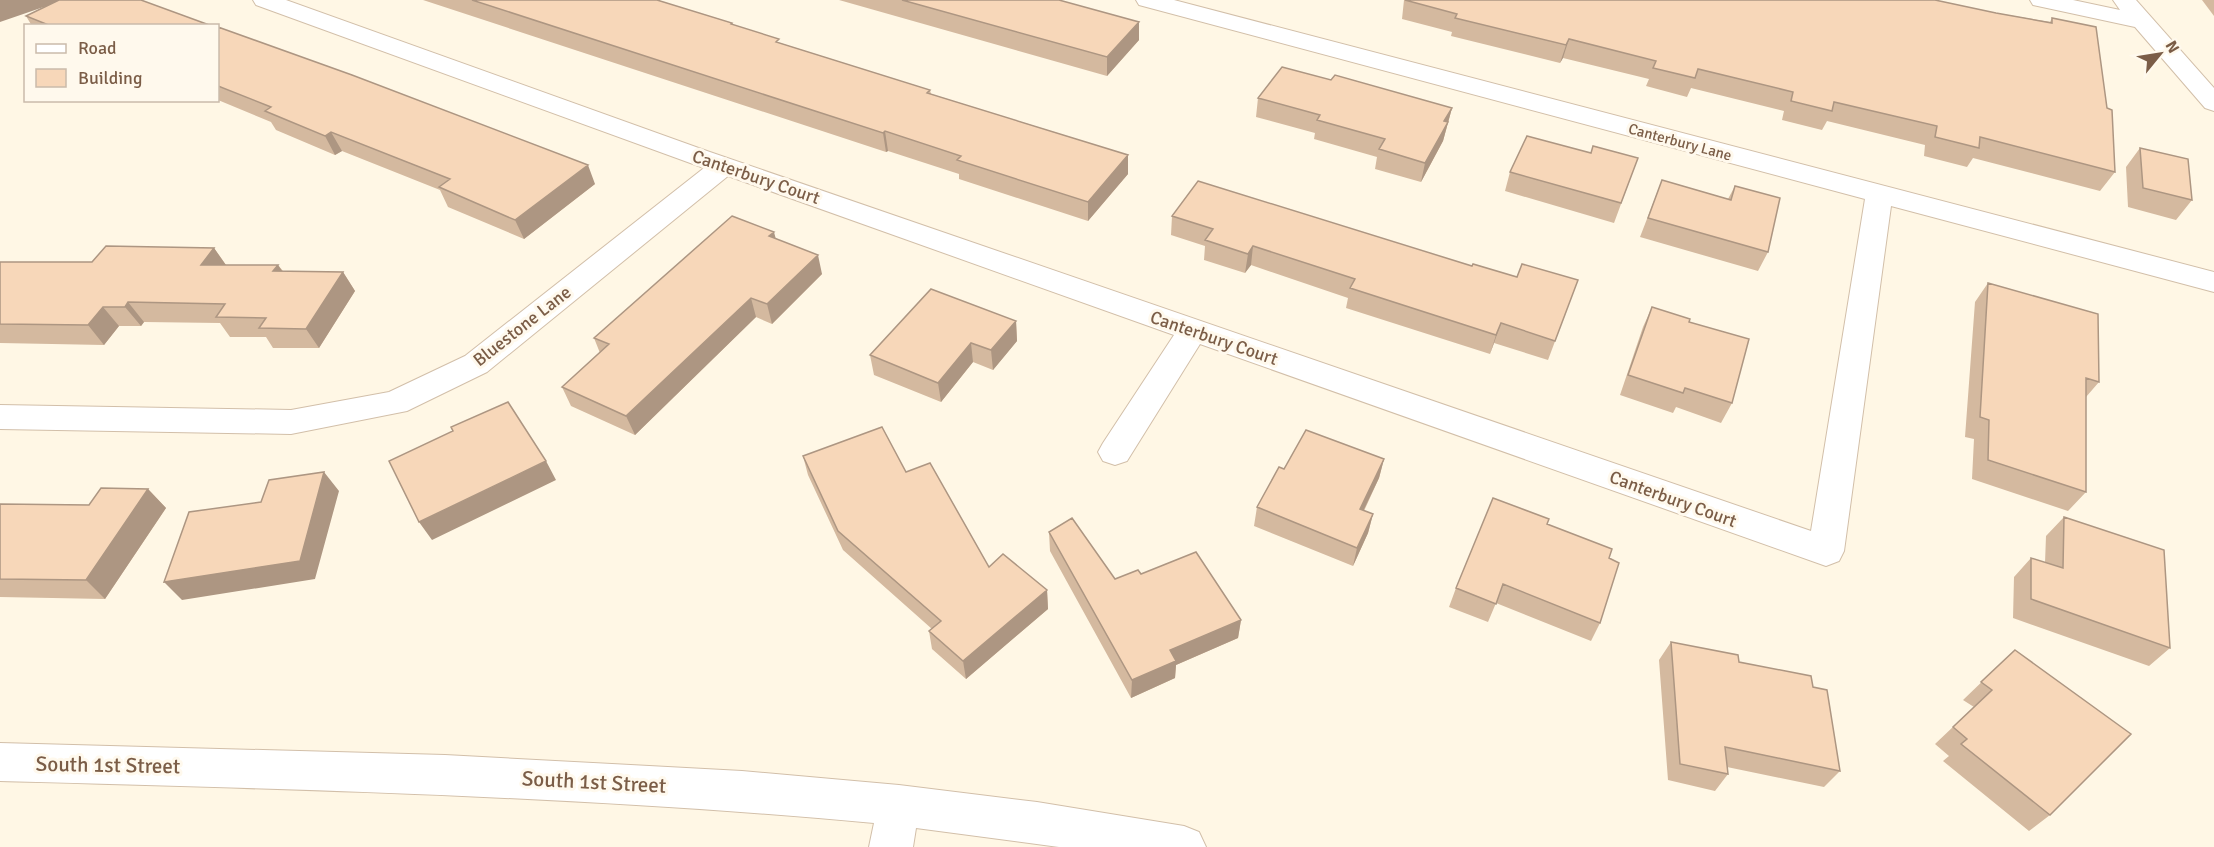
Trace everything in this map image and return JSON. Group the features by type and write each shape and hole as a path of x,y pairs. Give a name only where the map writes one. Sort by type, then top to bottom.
{"street":[{"name":"Canterbury Court","path":"264,0 724,166 1826,551 1880,195"},
{"name":"Canterbury Lane","path":"1147,0 2214,282"},
{"path":"2041,0 2140,21"},
{"path":"2124,0 2214,104"},
{"name":"Bluestone Lane","path":"0,417 291,422 396,403 476,364 724,166"},
{"path":"1115,452 1193,330"},
{"name":"South 1st Street","path":"0,762 421,773 661,786 899,805 1125,836 1184,847"},
{"path":"891,847 899,805"}],"building":[{"path":"59,0 141,0 207,24 46,24 26,16"},
{"path":"472,0 657,0 779,39 776,42 930,90 927,93 1128,155 1088,202 957,160 961,156 885,131 883,133"},
{"path":"902,0 1059,0 1139,22 1107,57"},
{"path":"1405,0 1935,0 2052,23 2052,18 2096,27 2107,108 2112,110 2115,172 1980,137 1979,148 1935,137 1937,126 1834,102 1832,111 1791,101 1793,92 1698,69 1695,78 1653,68 1656,61 1569,39 1566,45 1455,18 1457,14"},
{"path":"219,27 352,75 588,165 515,220 439,187 450,179 331,132 325,136 265,111 271,107 219,86"},
{"path":"1282,67 1331,80 1335,75 1452,108 1444,121 1448,122 1425,163 1379,149 1385,139 1317,120 1320,115 1258,98"},
{"path":"1527,136 1591,153 1593,146 1638,158 1621,203 1510,172"},
{"path":"2140,148 2188,159 2192,200 2143,188"},
{"path":"1662,180 1731,200 1735,186 1780,198 1768,252 1648,218"},
{"path":"1198,181 1472,266 1473,264 1517,277 1522,264 1578,280 1555,341 1501,323 1496,335 1350,288 1355,279 1253,246 1248,254 1205,240 1213,229 1172,216"},
{"path":"732,216 774,232 769,236 818,255 767,304 751,298 626,416 562,387 609,344 594,338"},
{"path":"106,246 214,248 201,265 278,265 273,271 343,272 306,329 259,328 266,318 216,317 225,304 128,302 125,307 103,307 88,325 0,324 0,262 92,262"},
{"path":"1988,283 2098,314 2099,382 2086,378 2086,492 1988,460 1989,420 1980,417"},
{"path":"931,289 1016,321 991,350 971,343 938,383 870,355"},
{"path":"1652,307 1690,319 1689,322 1749,339 1732,403 1685,388 1683,393 1628,375"},
{"path":"508,402 546,461 419,522 389,461 453,431 451,427"},
{"path":"882,427 906,472 930,463 989,567 1003,554 1047,590 963,661 929,631 941,621 838,531 803,456"},
{"path":"1306,430 1384,459 1360,509 1373,514 1357,548 1257,507 1279,467 1284,469"},
{"path":"324,472 300,561 164,582 189,512 261,502 269,480"},
{"path":"101,488 148,489 86,580 0,579 0,504 89,505"},
{"path":"1493,498 1549,519 1547,524 1612,549 1609,558 1619,563 1600,623 1503,584 1496,604 1456,588"},
{"path":"2064,517 2164,550 2170,648 2031,599 2031,558 2063,568"},
{"path":"1072,518 1115,579 1138,570 1141,574 1196,552 1241,620 1170,650 1176,661 1132,680 1049,532"},
{"path":"1671,642 1738,655 1739,662 1811,676 1813,687 1827,690 1840,771 1725,747 1728,774 1680,764"},
{"path":"2015,650 2131,734 2050,815 1961,744 1967,739 1953,727 1992,690 1981,682"}]}
